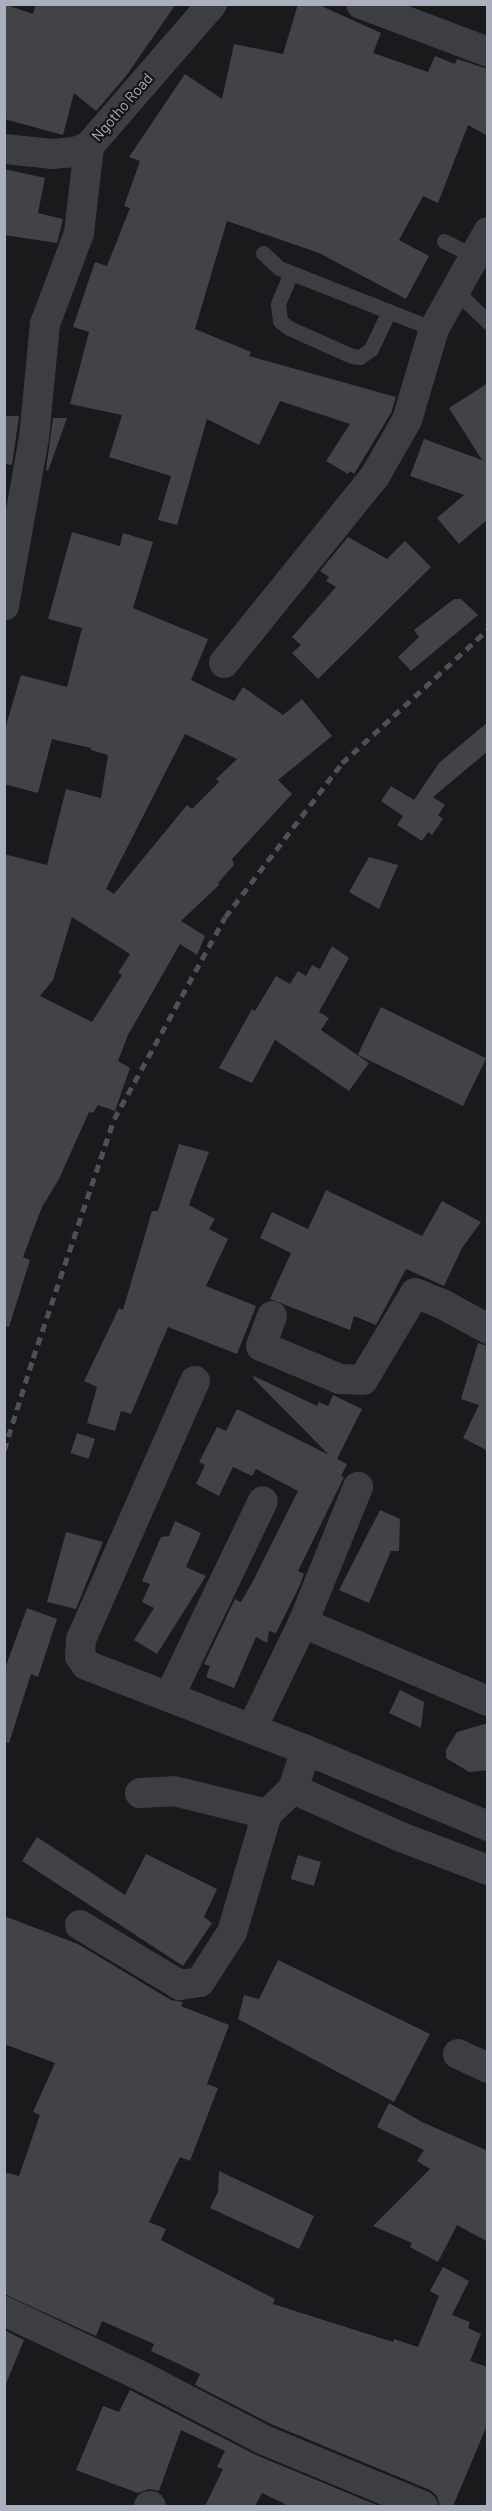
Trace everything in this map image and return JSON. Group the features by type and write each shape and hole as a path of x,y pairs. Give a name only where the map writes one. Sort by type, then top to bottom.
{"street":[{"name":"Ngotho Road","path":"4,149 52,154 75,152 89,146 212,4"},
{"path":"379,8 488,52"},
{"path":"4,606 34,438 45,324 80,233 89,146"},
{"path":"224,663 375,476 407,420 434,329 480,244"},
{"path":"272,1316 261,1346 340,1379 363,1380 415,1293 444,1305 488,1329"},
{"path":"195,1381 79,1648 80,1656 86,1665 252,1728 486,1822"},
{"path":"252,1728 303,1623 358,1487"},
{"path":"169,1697 263,1501"},
{"path":"303,1623 488,1701"},
{"path":"80,1925 180,1985 200,1982 232,1932 267,1814 293,1789 306,1750"},
{"path":"293,1789 400,1837 488,1870"},
{"path":"140,1793 174,1791 267,1814"},
{"path":"458,2054 488,2068"},
{"path":"4,2311 145,2378 264,2440 423,2506"}],"lane":[{"path":"444,242 480,244"},
{"path":"263,253 279,268 434,329"},
{"path":"291,273 278,304 280,321 289,328 352,356 360,357 371,349 389,311"},
{"path":"455,290 488,322"}],"building":[{"path":"4,4 33,14 36,4 176,4 126,76 96,111 74,93 63,135 4,119"},
{"path":"298,4 317,4 381,33 373,53 428,72 435,56 455,64 457,59 488,69 488,136 468,125 438,203 423,196 399,240 429,256 406,299 319,253 227,221 195,329 251,352 249,356 396,397 391,413 354,474 350,471 348,474 326,461 350,424 280,401 259,445 207,419 177,525 158,520 171,476 109,457 122,415 70,404 89,332 73,327 95,262 107,266 130,208 124,206 140,161 129,157 185,74 222,99 234,44 283,54"},
{"path":"4,169 45,178 38,213 63,219 57,243 4,235"},
{"path":"488,383 488,519 459,544 437,518 464,495 410,476 424,439 482,460 449,408"},
{"path":"4,416 19,416 12,465 4,464"},
{"path":"53,418 67,418 48,471 46,470"},
{"path":"72,532 120,546 123,533 153,542 133,608 208,639 191,680 234,701 243,687 283,715 302,699 332,736 278,780 292,794 232,859 234,865 218,883 220,884 181,921 205,936 197,955 180,944 128,1035 118,1061 130,1068 115,1111 98,1105 93,1113 89,1112 59,1179 42,1207 23,1257 30,1260 9,1327 4,1326 4,854 47,865 66,789 101,798 108,755 91,750 91,748 52,739 38,793 4,784 4,732 21,675 67,687 82,628 48,619","holes":["185,734 237,759 216,779 219,782 192,809 187,805 114,894 106,889","72,917 130,954 118,973 122,975 92,1022 40,996 53,980"]},
{"path":"348,537 387,559 405,541 431,567 318,679 292,653 301,645 292,637 336,587 326,581 329,577 320,571"},
{"path":"454,599 461,599 478,615 411,671 398,657 419,637 414,630"},
{"path":"488,722 488,751 433,797 445,805 438,815 443,819 432,835 428,832 422,841 397,825 403,816 381,801 391,786 414,800 439,763"},
{"path":"369,857 398,865 379,909 349,892"},
{"path":"332,946 349,958 319,1012 329,1018 321,1030 369,1063 349,1091 275,1040 252,1083 219,1068 252,1009 255,1011 276,976 290,984 298,971 306,976 312,965 320,969"},
{"path":"381,1007 486,1058 463,1106 358,1055"},
{"path":"179,1144 209,1152 189,1205 215,1219 209,1229 228,1239 206,1286 256,1306 237,1354 168,1327 131,1414 121,1411 115,1431 87,1423 97,1387 84,1381 119,1308 123,1310 152,1211 158,1211"},
{"path":"326,1190 422,1236 442,1201 481,1222 462,1248 444,1286 406,1269 376,1325 354,1316 350,1330 270,1299 291,1253 260,1238 272,1212 308,1229"},
{"path":"478,1343 488,1346 488,1451 463,1438 479,1405 461,1399"},
{"path":"254,1376 317,1406 319,1402 328,1406 333,1395 362,1409 337,1459 347,1464 341,1476 344,1477 298,1571 304,1574 300,1585 276,1633 269,1631 267,1643 256,1637 234,1688 206,1677 210,1666 204,1664 235,1599 241,1602 298,1491 256,1469 252,1476 233,1467 219,1496 196,1484 205,1465 199,1462 217,1427 226,1431 237,1409 329,1455 253,1378"},
{"path":"77,1433 95,1439 89,1459 71,1453"},
{"path":"380,1510 400,1519 399,1551 391,1551 369,1603 339,1590"},
{"path":"175,1521 201,1533 186,1567 206,1576 157,1654 134,1640 154,1608 142,1602 150,1584 142,1581 161,1537 169,1536"},
{"path":"66,1532 103,1542 76,1609 47,1602"},
{"path":"27,1608 57,1619 38,1677 31,1674 9,1743 4,1742 4,1671"},
{"path":"400,1690 424,1702 421,1728 389,1713"},
{"path":"488,1723 488,1770 469,1772 446,1758 446,1750 457,1732"},
{"path":"37,1837 125,1895 146,1854 217,1889 204,1917 212,1923 183,1966 22,1861"},
{"path":"298,1855 321,1862 314,1886 291,1879"},
{"path":"4,1916 78,1944 171,2000 183,2002 181,2006 229,2025 207,2084 218,2088 190,2161 180,2157 149,2222 166,2229 161,2240 275,2299 273,2304 393,2342 394,2339 418,2347 439,2296 430,2291 443,2267 469,2281 452,2315 470,2322 468,2328 481,2334 470,2361 488,2367 488,2423 453,2506 440,2506 437,2496 430,2490 271,2424 195,2385 200,2374 151,2351 154,2344 102,2321 96,2336 4,2294 4,2172 19,2176 40,2115 33,2112 55,2063 4,2044"},
{"path":"278,1960 430,2034 394,2102 238,2019 244,1995 259,1999"},
{"path":"389,2103 422,2122 488,2151 488,2242 457,2225 438,2262 410,2247 412,2243 373,2226 430,2169 417,2161 424,2150 377,2127"},
{"path":"219,2171 314,2216 299,2249 210,2208 218,2192"},
{"path":"4,2330 24,2340 5,2386 4,2386"},
{"path":"130,2390 256,2455 379,2506 289,2506 262,2493 255,2506 205,2506 223,2469 217,2467 225,2451 181,2430 159,2491 149,2489 138,2493 76,2470 103,2406 119,2412"}],"railway":[{"path":"4,1450 114,1119 225,917 342,763 488,629"}]}
